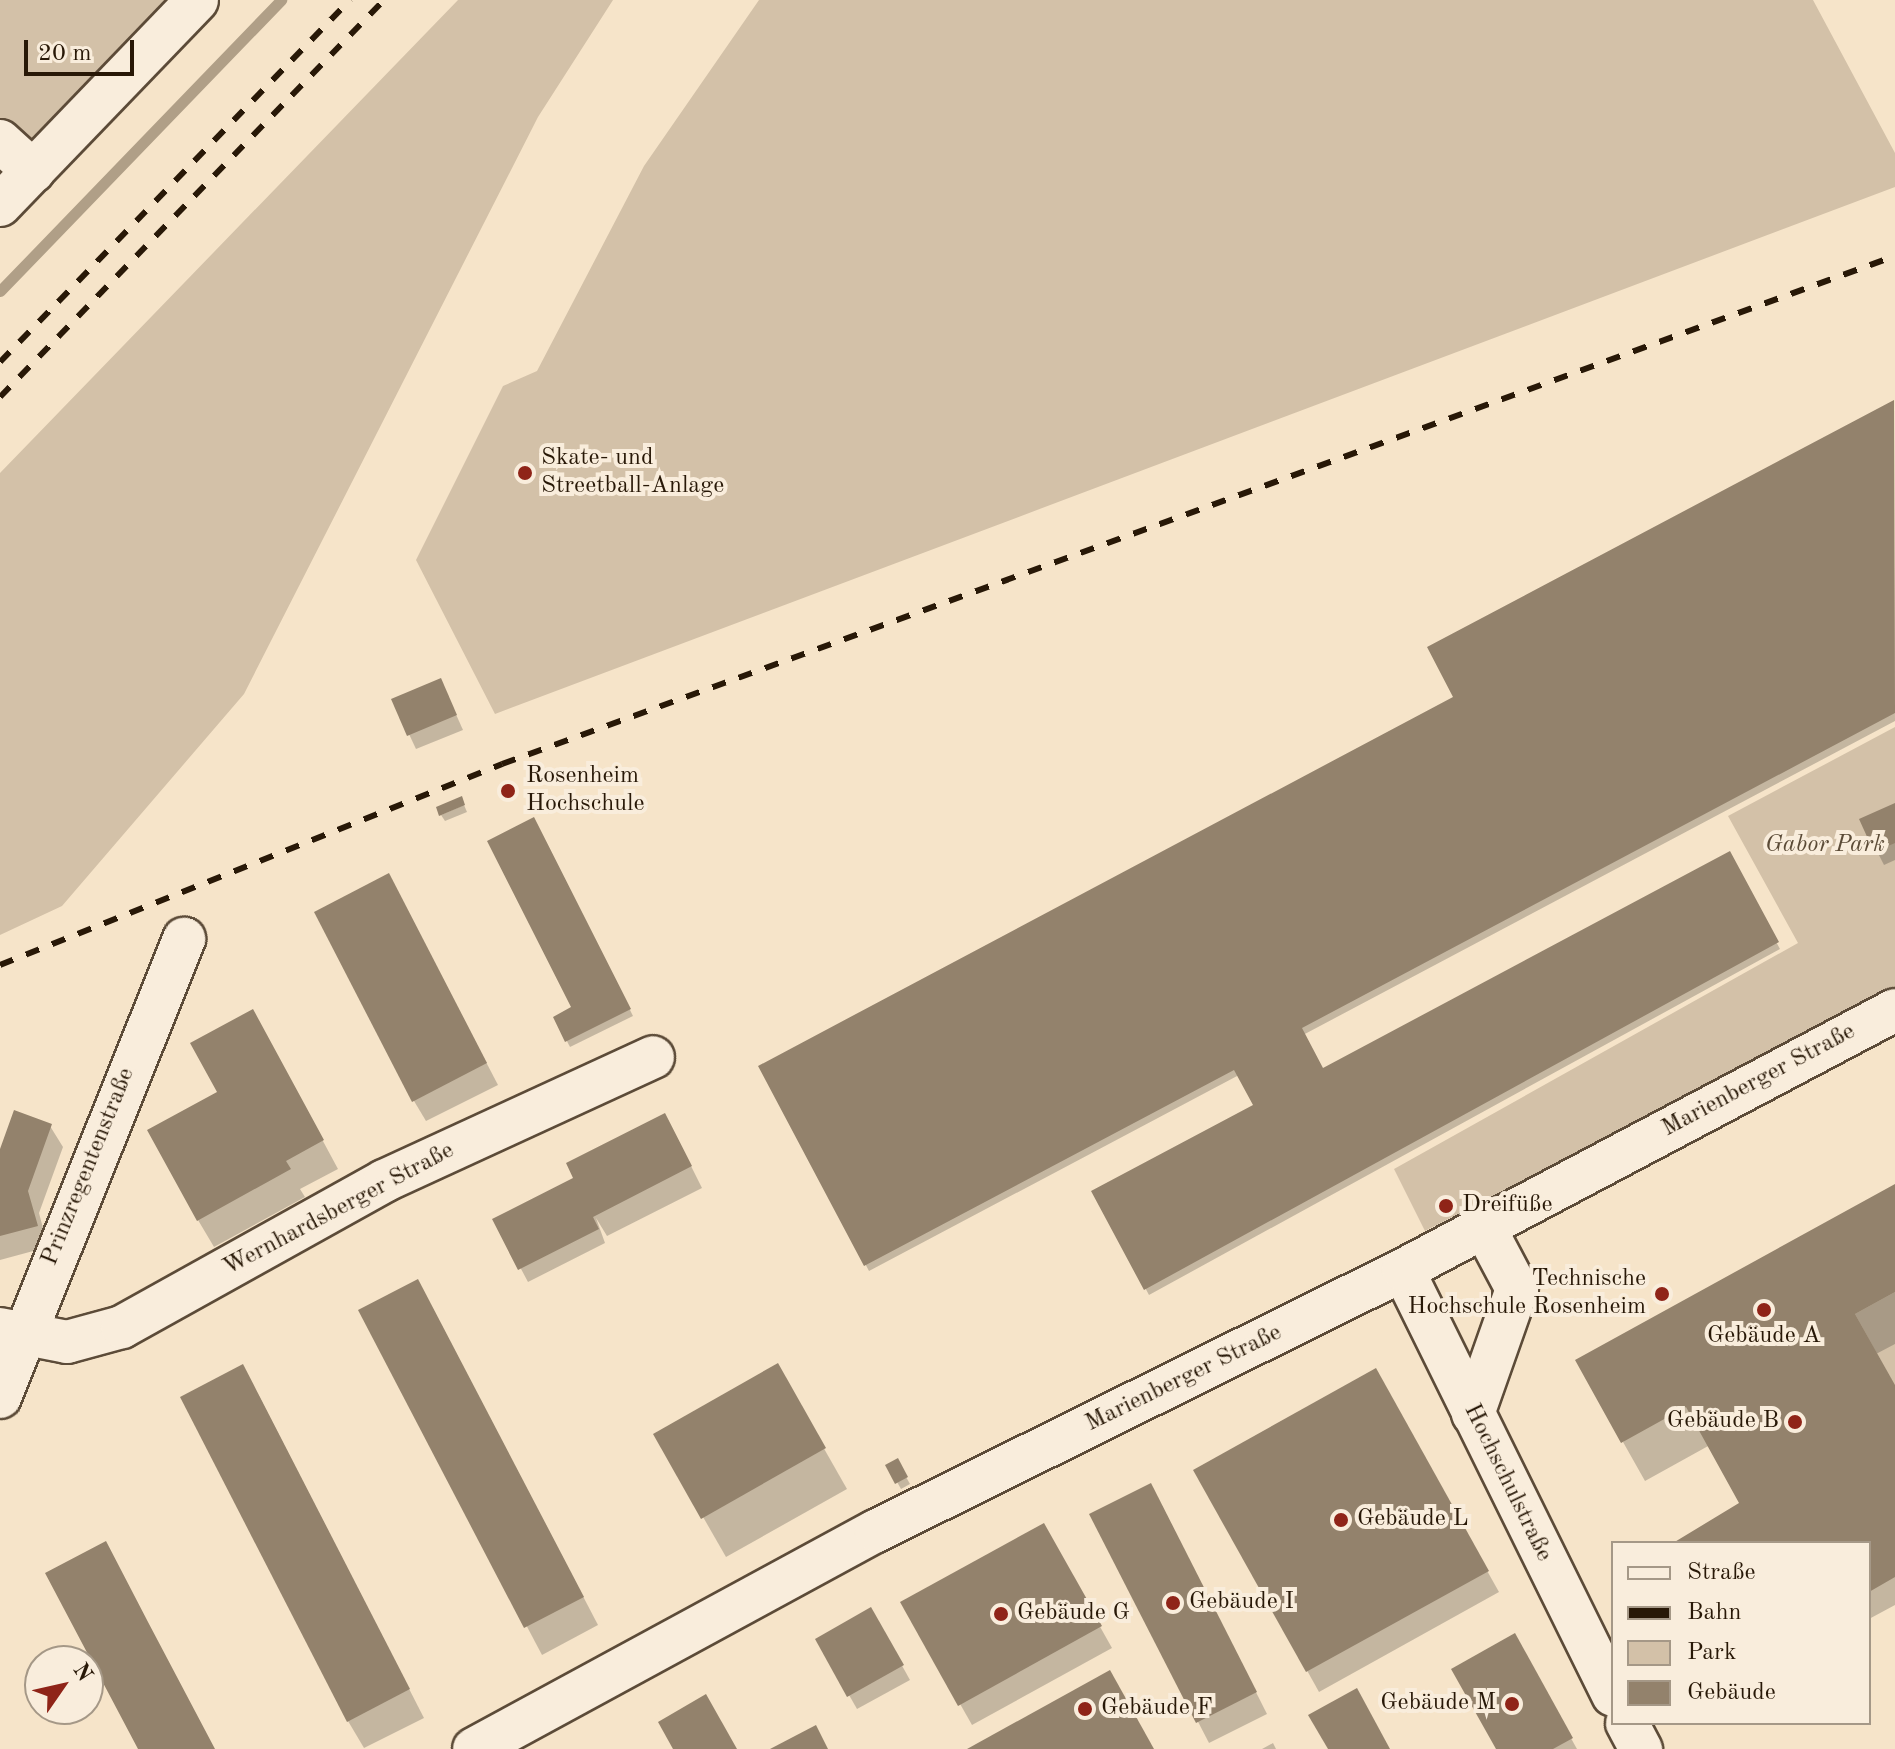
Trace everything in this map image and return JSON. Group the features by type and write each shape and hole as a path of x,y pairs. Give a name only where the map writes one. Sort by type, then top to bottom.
{"street":[{"path":"0,205 197,0"},
{"path":"0,141 33,171"},
{"name":"Prinzregentenstraße","path":"0,1397 11,1330 184,939"},
{"name":"Marienberger Straße","path":"474,1749 876,1531 1403,1270 1895,1010"},
{"name":"Wernhardsberger Straße","path":"11,1330 67,1342 122,1327 384,1181 653,1057"},
{"path":"1473,1414 1517,1289 1484,1227"},
{"name":"Hochschulstraße","path":"1403,1270 1611,1691"},
{"path":"1628,1725 1641,1749"}],"green space":[{"path":"0,0 197,0 0,205"},
{"path":"458,0 613,0 538,117 244,694 62,906 0,935 0,473"},
{"path":"759,0 1813,0 1895,153 1895,187 495,714 416,560 503,386 537,371 644,166"},
{"name":"Gabor Park","path":"1895,727 1895,989 1425,1231 1394,1169 1798,943 1728,816"},
{"path":"1895,1292 1895,1386 1855,1314"}],"building":[{"path":"1894,400 1895,713 1302,1028 1323,1068 1730,851 1779,942 1144,1290 1091,1191 1253,1105 1234,1070 864,1266 758,1066 1453,697 1427,647"},
{"path":"441,678 457,715 407,736 391,699"},
{"path":"462,796 465,805 439,816 436,807"},
{"path":"1895,803 1895,843 1874,852 1859,819"},
{"path":"534,817 631,1009 565,1042 553,1017 571,1007 487,841"},
{"path":"389,873 487,1063 412,1102 314,912"},
{"path":"253,1009 324,1140 286,1161 291,1169 197,1221 147,1130 217,1092 190,1043"},
{"path":"14,1110 52,1124 28,1191 38,1226 0,1236 0,1149"},
{"path":"665,1113 692,1166 593,1217 599,1229 518,1270 492,1219 573,1178 566,1163"},
{"path":"1895,1184 1895,1292 1855,1314 1895,1385 1895,1577 1871,1591 1871,1541 1676,1541 1739,1503 1686,1407 1621,1443 1575,1360"},
{"path":"418,1279 584,1597 524,1628 358,1310"},
{"path":"778,1363 826,1448 701,1519 653,1434"},
{"path":"243,1364 410,1689 347,1722 180,1397"},
{"name":"Gebäude L","path":"1376,1368 1489,1571 1306,1672 1193,1470"},
{"path":"898,1458 908,1477 895,1484 885,1465"},
{"name":"Gebäude I","path":"1151,1483 1257,1692 1196,1723 1089,1514"},
{"name":"Gebäude G","path":"1044,1523 1102,1626 958,1706 900,1602"},
{"path":"106,1541 215,1749 138,1749 104,1685 104,1645 83,1645 45,1573"},
{"path":"871,1607 904,1665 847,1697 815,1639"},
{"name":"Gebäude M","path":"1515,1633 1573,1738 1553,1749 1496,1749 1451,1669"},
{"name":"Gebäude F","path":"1110,1670 1154,1749 967,1749"},
{"path":"1357,1688 1390,1749 1328,1749 1308,1715"},
{"path":"706,1694 737,1749 673,1749 658,1722"},
{"path":"816,1725 828,1749 770,1749"}],"waterway":[{"path":"0,291 281,0"}],"railway":[{"path":"0,362 350,0"},
{"path":"0,397 384,0"},
{"path":"0,965 502,764 1895,256"}],"place":[{"name":"Skate- und Streetball-Anlage","path":"525,473"},
{"name":"Rosenheim Hochschule","path":"508,791"},
{"name":"Dreifüße","path":"1446,1206"},
{"name":"Technische Hochschule Rosenheim","path":"1662,1294"},
{"name":"Gebäude A","path":"1764,1310"},
{"name":"Gebäude B","path":"1795,1422"},
{"name":"Gebäude L","path":"1341,1520"},
{"name":"Gebäude I","path":"1173,1603"},
{"name":"Gebäude G","path":"1001,1614"},
{"name":"Gebäude M","path":"1512,1704"},
{"name":"Gebäude F","path":"1085,1709"}]}
